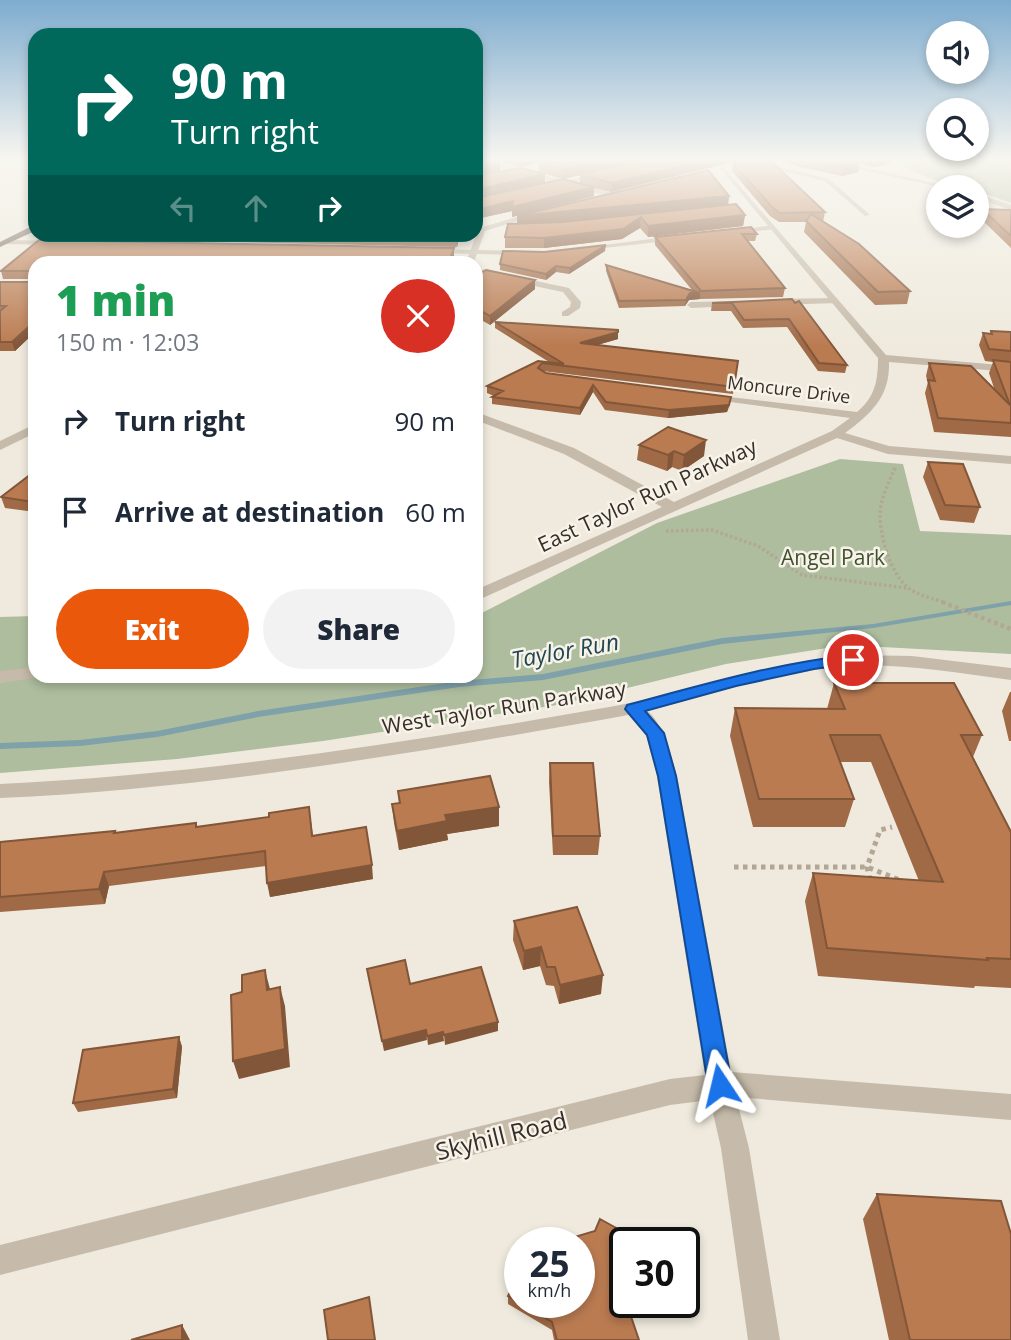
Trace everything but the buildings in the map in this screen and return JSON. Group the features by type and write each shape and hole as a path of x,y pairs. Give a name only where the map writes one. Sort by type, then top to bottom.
{"main road":[{"path":"0,234 28,228"},
{"path":"3,244 28,231"}],"street":[{"path":"483,229 514,221"},
{"path":"768,221 883,358 1011,369"},
{"path":"483,230 518,230"},
{"path":"473,256 477,242"},
{"path":"483,272 566,290 576,302 575,308 565,314"},
{"name":"East Taylor Run Parkway","path":"483,593 836,433 860,416 880,393 885,379 883,358"},
{"name":"Moncure Drive","path":"696,394 860,416"},
{"path":"483,419 569,451 673,507"},
{"path":"0,446 28,432"},
{"path":"836,433 888,450 1011,460"},
{"name":"West Taylor Run Parkway","path":"0,791 101,786 201,776 349,755 633,709 734,681 814,664 890,660 1011,674"},
{"path":"0,677 28,674"},
{"path":"633,709 655,733 667,776 720,1085 735,1148 765,1340"},
{"name":"Skyhill Road","path":"0,1260 670,1092 720,1085 1011,1107"}],"lane":[{"path":"724,232 773,227"},
{"path":"570,250 688,236"},
{"path":"3,244 70,243"},
{"path":"419,251 530,253"},
{"path":"766,303 835,301"},
{"path":"691,305 744,303"}],"path":[{"path":"899,460 885,491 880,515 885,544 896,572 907,588"},
{"path":"660,530 674,533 712,530 724,533 758,546 802,575 907,588 1011,629"},
{"path":"874,894 867,867 880,830 892,827"},
{"path":"734,867 867,867 914,885"}],"green space":[{"name":"Angel Park","path":"840,459 903,464 920,531 1011,535 1011,654 882,647 827,648 726,664 557,705 323,741 177,759 0,773 0,617 28,616 28,683 483,683 483,612 657,523"}],"waterway":[{"name":"Taylor Run","path":"483,682 543,677 722,641 873,626 1011,603"},
{"name":"Taylor Run","path":"0,746 80,743 157,734 258,714 471,683"}],"route":[{"path":"720,1085 667,776 655,733 633,709 734,681 814,664 853,660"}]}
